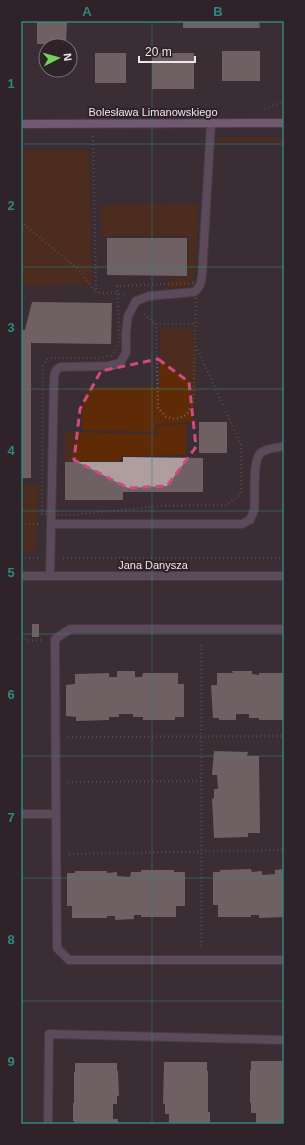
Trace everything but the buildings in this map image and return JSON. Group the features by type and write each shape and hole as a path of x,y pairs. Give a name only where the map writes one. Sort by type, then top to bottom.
{"street":[{"name":"Bolesława Limanowskiego","path":"21,124 284,123"},
{"path":"50,576 55,372 61,367 108,366 120,363 126,352 128,316 136,301 149,296 194,292 200,285 202,276 211,124"},
{"path":"51,524 242,524 250,520 254,510 256,465 259,455 269,449 284,446"},
{"name":"Jana Danysza","path":"21,576 284,576"},
{"path":"284,629 70,629 55,639 57,948 69,960 284,960"},
{"path":"21,814 56,814"},
{"path":"48,1124 48,1034 284,1040"}],"path":[{"path":"266,109 284,101"},
{"path":"93,123 96,293"},
{"path":"21,222 79,270 96,293"},
{"path":"156,324 158,408 166,417 176,418 186,415 193,405 196,291"},
{"path":"96,293 117,293 123,296 156,324 195,324"},
{"path":"72,515 160,506 221,505 231,502 238,495 241,490 241,445 195,344"},
{"path":"21,558 44,558"},
{"path":"59,558 284,558"},
{"path":"201,960 202,629"},
{"path":"21,637 32,640"},
{"path":"56,737 284,736"},
{"path":"56,782 201,781"},
{"path":"56,855 284,850"}],"highlighted area":[{"path":"158,359 189,382 196,447 167,486 128,488 74,460 80,409 101,371"}],"shaded area":[{"path":"284,137 284,142 216,142 216,138"},
{"path":"21,150 89,150 92,284 21,286"},
{"path":"199,204 195,270 193,281 188,286 167,288 167,278 188,278 189,236 101,236 101,205"},
{"path":"160,328 194,329 196,388 193,422 155,424 155,432 82,430 83,388 159,387"},
{"path":"186,424 186,455 121,456 120,461 65,461 65,432 157,434 156,426"},
{"path":"39,484 35,552 21,552 21,485"}]}
